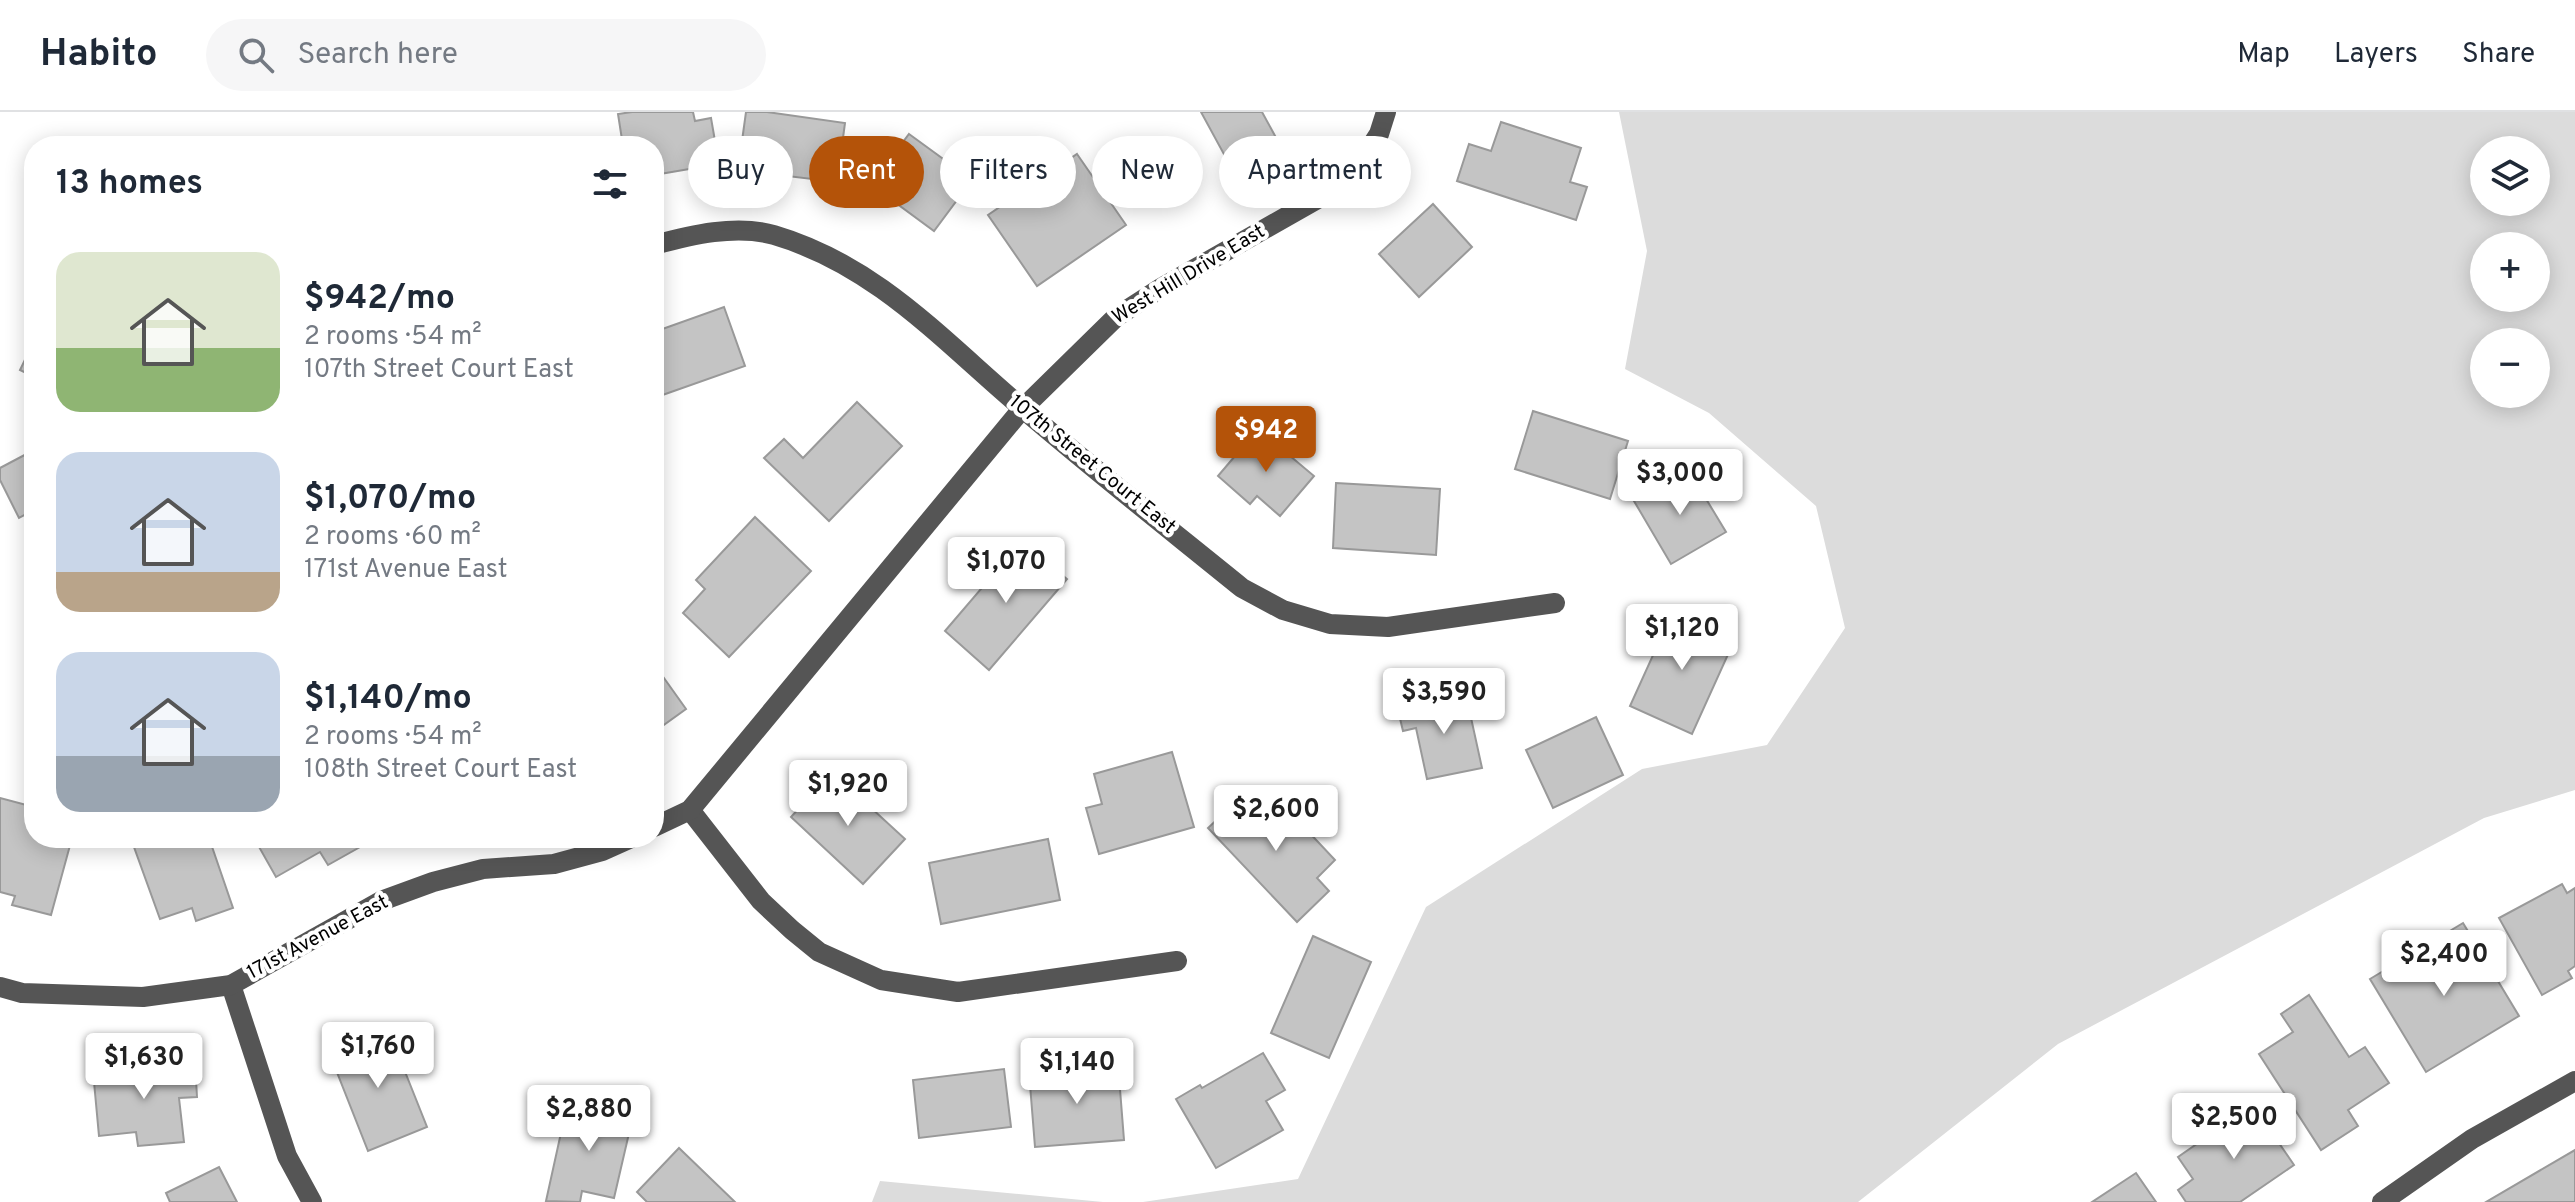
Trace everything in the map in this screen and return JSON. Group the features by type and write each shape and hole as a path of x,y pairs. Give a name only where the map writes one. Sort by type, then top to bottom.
{"street":[{"name":"West Hill Drive East","path":"1022,409 1116,317 1328,193 1357,168 1379,134 1386,112"},
{"name":"107th Street Court East","path":"664,242 726,231 771,234 809,248 862,274 894,296 1022,409 1242,588 1283,610 1330,624 1388,627 1555,603"},
{"path":"664,822 690,810 1022,409"},
{"path":"690,810 761,901 792,930 819,952 881,980 958,992 1177,961"},
{"name":"171st Avenue East","path":"0,987 22,993 143,997 231,985 381,901 433,882 483,869 554,864 609,848"},
{"path":"231,985 287,1156 312,1202"},
{"path":"2382,1202 2472,1139 2575,1081"}],"shaded area":[{"path":"1619,112 2575,112 2575,790 2484,818 2058,1044 1858,1202 1143,1202 1298,1179 1426,907 1642,769 1767,745 1845,628 1816,506 1709,413 1625,369 1647,251"},
{"path":"880,1181 1103,1202 872,1202"}],"building":[{"path":"693,112 695,121 711,118 714,136 688,136 688,169 664,173 664,136 621,136 618,114"},
{"path":"746,112 845,123 843,136 809,136 809,179 793,177 793,136 743,136"},
{"path":"1201,112 1262,112 1275,136 1219,136 1219,145"},
{"path":"1501,122 1581,148 1570,182 1587,187 1576,220 1457,181 1469,144 1491,151"},
{"path":"924,145 940,157 940,208 951,208 934,231 903,208 924,208"},
{"path":"1076,155 1092,176 1092,208 1114,208 1126,225 1037,286 988,215 998,208 1076,208"},
{"path":"1433,204 1472,247 1419,297 1379,254"},
{"path":"724,307 745,366 664,394 664,328"},
{"path":"857,402 902,446 829,521 764,458 784,439 803,458"},
{"path":"1533,411 1628,441 1610,499 1515,469"},
{"path":"1258,429 1314,476 1280,516 1257,496 1250,504 1218,476"},
{"path":"24,455 24,515 19,518 0,480 0,468"},
{"path":"1688,469 1726,532 1671,564 1634,501"},
{"path":"1336,483 1440,489 1436,555 1333,548"},
{"path":"755,517 811,571 729,657 683,613 705,589 696,580"},
{"path":"1022,541 1067,579 989,670 945,631"},
{"path":"1673,611 1735,639 1692,734 1630,706"},
{"path":"664,678 686,709 664,725"},
{"path":"1466,695 1482,768 1427,779 1416,728 1403,731 1398,710"},
{"path":"1596,717 1623,775 1553,808 1526,750"},
{"path":"1172,752 1194,827 1099,854 1086,808 1102,804 1094,774"},
{"path":"832,772 905,839 863,884 791,817"},
{"path":"1272,793 1335,860 1317,878 1329,891 1297,922 1208,828 1240,798 1253,812"},
{"path":"0,798 24,804 24,848 69,848 51,915 12,905 15,896 0,892"},
{"path":"1048,839 1060,900 941,924 929,863"},
{"path":"134,848 212,848 233,908 196,921 192,908 160,919"},
{"path":"260,848 358,848 328,865 320,852 276,877"},
{"path":"2562,884 2567,893 2575,888 2575,966 2568,971 2572,978 2542,995 2499,918"},
{"path":"2463,923 2519,1016 2426,1072 2370,979"},
{"path":"1313,936 1371,962 1329,1058 1271,1033"},
{"path":"2309,995 2349,1057 2365,1047 2389,1083 2348,1110 2358,1126 2321,1150 2259,1054 2293,1032 2281,1014"},
{"path":"388,1029 427,1127 368,1151 329,1052"},
{"path":"1263,1053 1285,1090 1266,1101 1283,1130 1216,1168 1176,1099 1200,1085 1202,1088"},
{"path":"195,1062 197,1097 179,1098 184,1142 138,1146 136,1132 99,1136 93,1071"},
{"path":"1118,1064 1124,1140 1035,1147 1029,1072"},
{"path":"1004,1069 1011,1127 919,1138 913,1080"},
{"path":"568,1101 633,1116 614,1198 582,1191 580,1202 546,1201"},
{"path":"2253,1105 2294,1165 2240,1202 2186,1202 2178,1190 2193,1179 2178,1157"},
{"path":"679,1148 735,1202 647,1202 637,1192"},
{"path":"2575,1150 2575,1202 2486,1202"},
{"path":"219,1167 237,1202 170,1202 166,1193"},
{"path":"2136,1173 2156,1202 2092,1202"}]}
